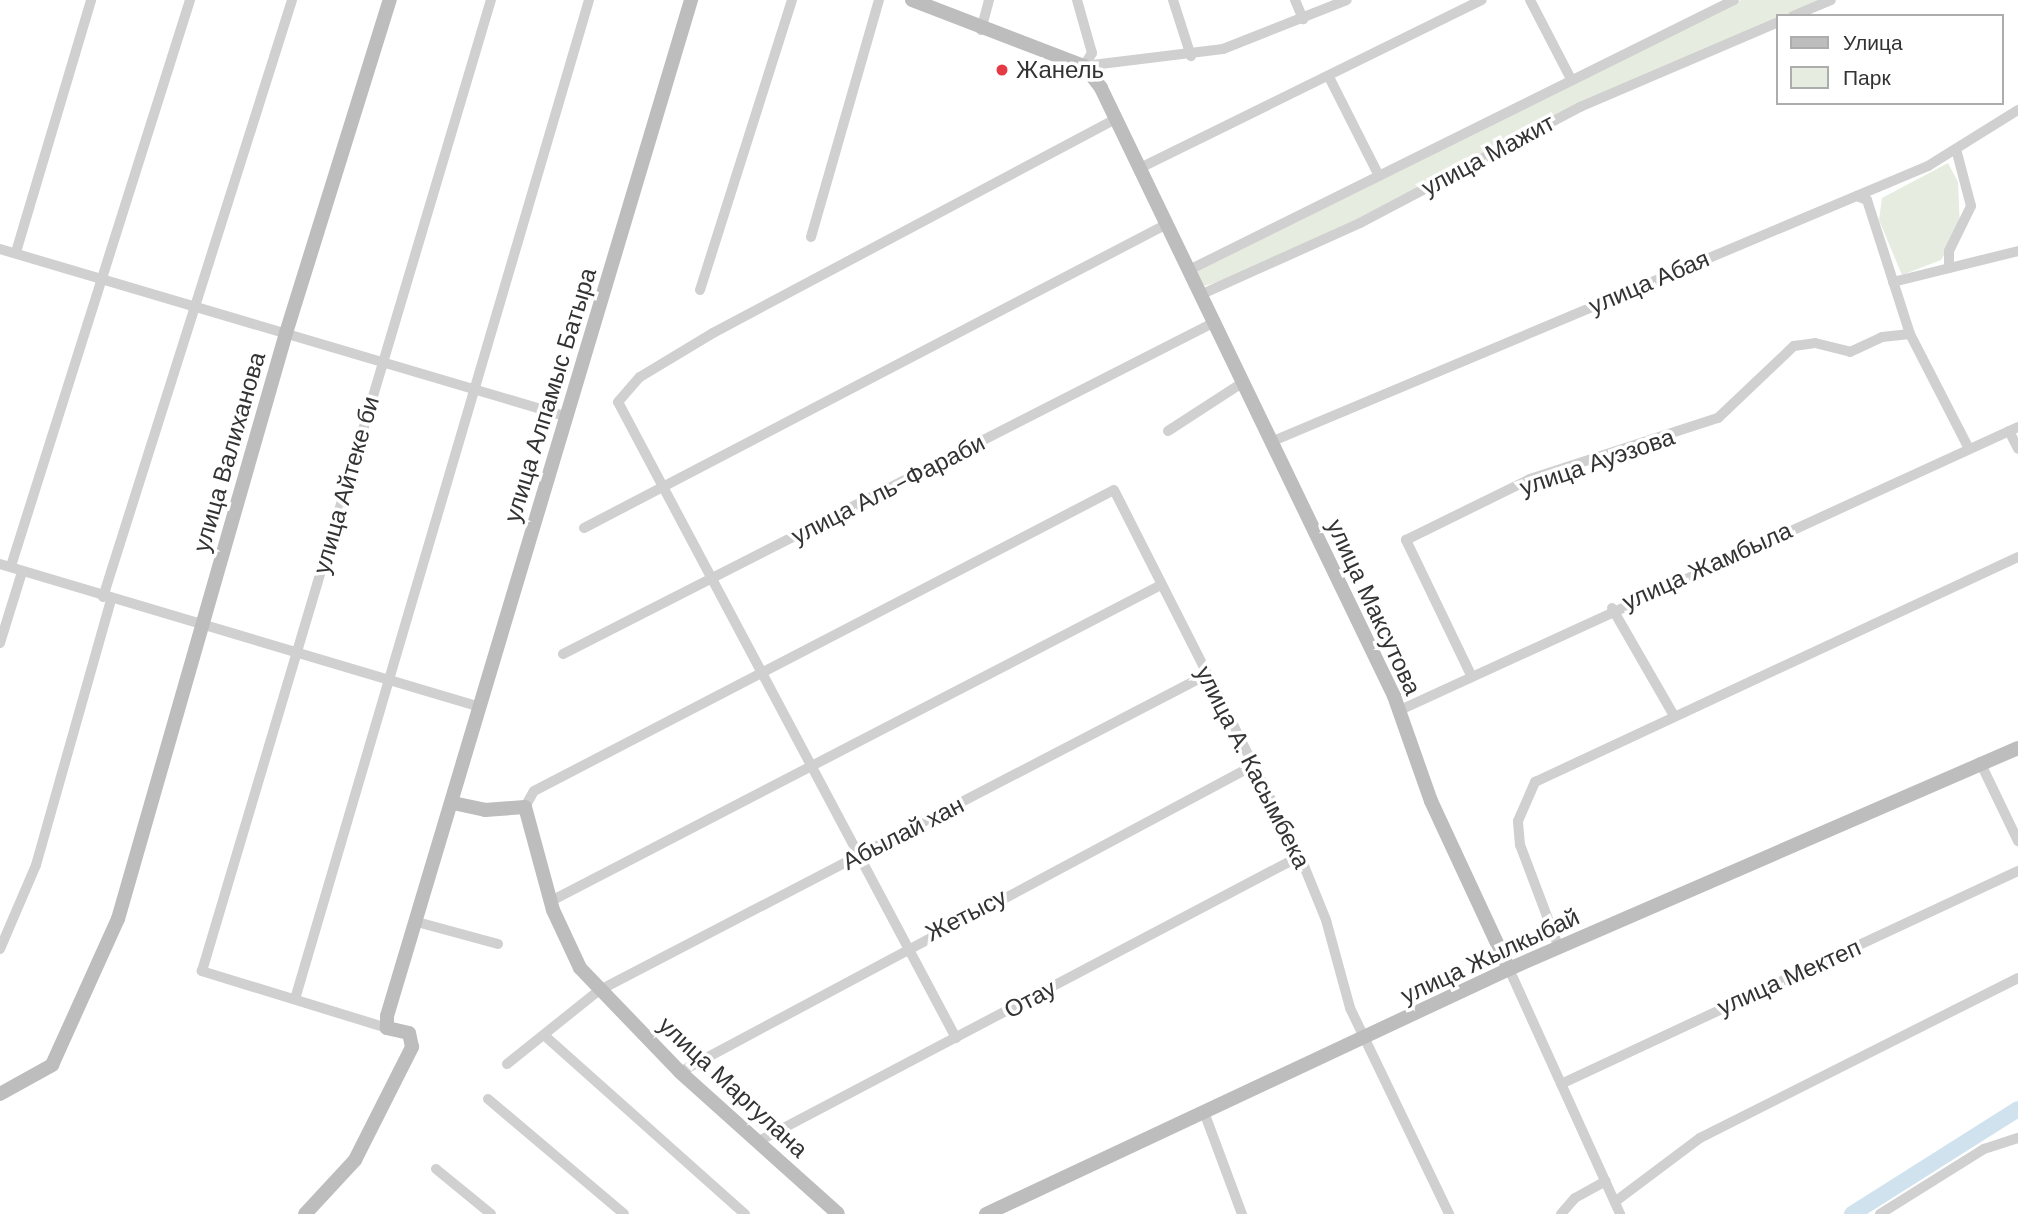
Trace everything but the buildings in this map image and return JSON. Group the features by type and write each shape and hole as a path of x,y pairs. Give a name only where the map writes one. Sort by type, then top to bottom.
{"street":[{"path":"16,252 91,0"},
{"path":"11,566 190,0"},
{"path":"0,949 36,865 107,599 194,306 292,0"},
{"name":"улица Валиханова","path":"0,1094 52,1065 118,919 286,333 390,0"},
{"name":"улица Айтеке би","path":"295,999 202,971 491,0"},
{"path":"305,1214 355,1160 412,1047 409,1033 295,999 589,0"},
{"name":"улица Алпамыс Батыра","path":"387,1028 691,0"},
{"path":"699,290 792,0"},
{"path":"811,237 879,0"},
{"path":"912,0 981,30 1084,66 1191,56 1303,19 1347,0"},
{"path":"981,30 989,0"},
{"path":"1077,0 1092,53 1084,66"},
{"path":"1173,0 1191,56"},
{"path":"1295,0 1303,19"},
{"path":"1138,169 1482,0"},
{"path":"1530,0 1571,79"},
{"path":"1189,270 1734,0"},
{"path":"1798,14 1831,0"},
{"name":"улица Мажит","path":"1200,295 1360,223 1580,107 1776,23"},
{"name":"улица Максутова","path":"1084,66 1273,441 1398,711 1431,801 1620,1214"},
{"path":"1329,77 1379,176"},
{"name":"улица Абая","path":"1273,441 1857,196 1956,149 2018,110"},
{"path":"956,1038 815,762 618,402 640,377 1113,120"},
{"path":"1949,268 1949,251 1970,206 1956,149"},
{"path":"1857,196 1867,200 1910,334 1969,449"},
{"path":"584,528 1165,225"},
{"path":"0,249 472,391 568,417"},
{"path":"1892,282 2018,251"},
{"name":"улица Аль-Фараби","path":"563,654 1213,323"},
{"name":"улица Ауэзова","path":"1470,673 1406,540 1530,479 1718,418 1794,346 1815,343 1850,352 1882,337 1910,334"},
{"path":"1168,431 1242,383"},
{"path":"2014,429 2018,449"},
{"name":"улица Жамбыла","path":"1398,711 1470,673 2014,429"},
{"name":"улица А. Касымбека","path":"765,671 1096,501 1101,493 1114,490 1122,502 1159,586 1256,764 1300,856 1326,920 1350,1008 1449,1214"},
{"path":"1559,948 1520,845 1525,796 1535,782 2018,557"},
{"path":"0,564 11,566 22,575 480,707"},
{"path":"0,643 22,575"},
{"path":"551,901 1159,586"},
{"path":"1612,608 1674,716"},
{"path":"453,803 485,810 525,807 534,791 765,671"},
{"name":"Абылай хан","path":"507,1064 545,1037 598,991 1208,674"},
{"name":"улица Жылкыбай","path":"986,1214 1367,1039 1509,969 1980,762 2018,748"},
{"path":"1980,762 2018,841"},
{"name":"Жетысу","path":"680,1072 909,944 1256,764"},
{"name":"улица Маргулана","path":"525,807 551,901 580,968 598,991 680,1072 838,1214"},
{"name":"Отау","path":"759,1141 1300,856"},
{"name":"улица Мектеп","path":"1561,1084 2018,871"},
{"path":"417,922 498,944"},
{"path":"1616,1201 1700,1138 2018,978"},
{"path":"545,1037 745,1214"},
{"path":"488,1099 624,1214"},
{"path":"1205,1112 1242,1214"},
{"path":"1880,1214 1984,1150 2018,1138"},
{"path":"436,1169 491,1214"},
{"path":"1561,1214 1606,1181"}],"green space":[{"path":"1741,0 1834,0 1802,14 1776,14 1776,25 1581,107 1255,271 1194,289 1186,272 1570,77"},
{"path":"1948,163 1958,182 1960,228 1941,260 1902,275 1879,220 1882,198"}],"waterway":[{"path":"1852,1214 2018,1109"}],"place":[{"name":"Жанель","path":"1002,70"}]}
